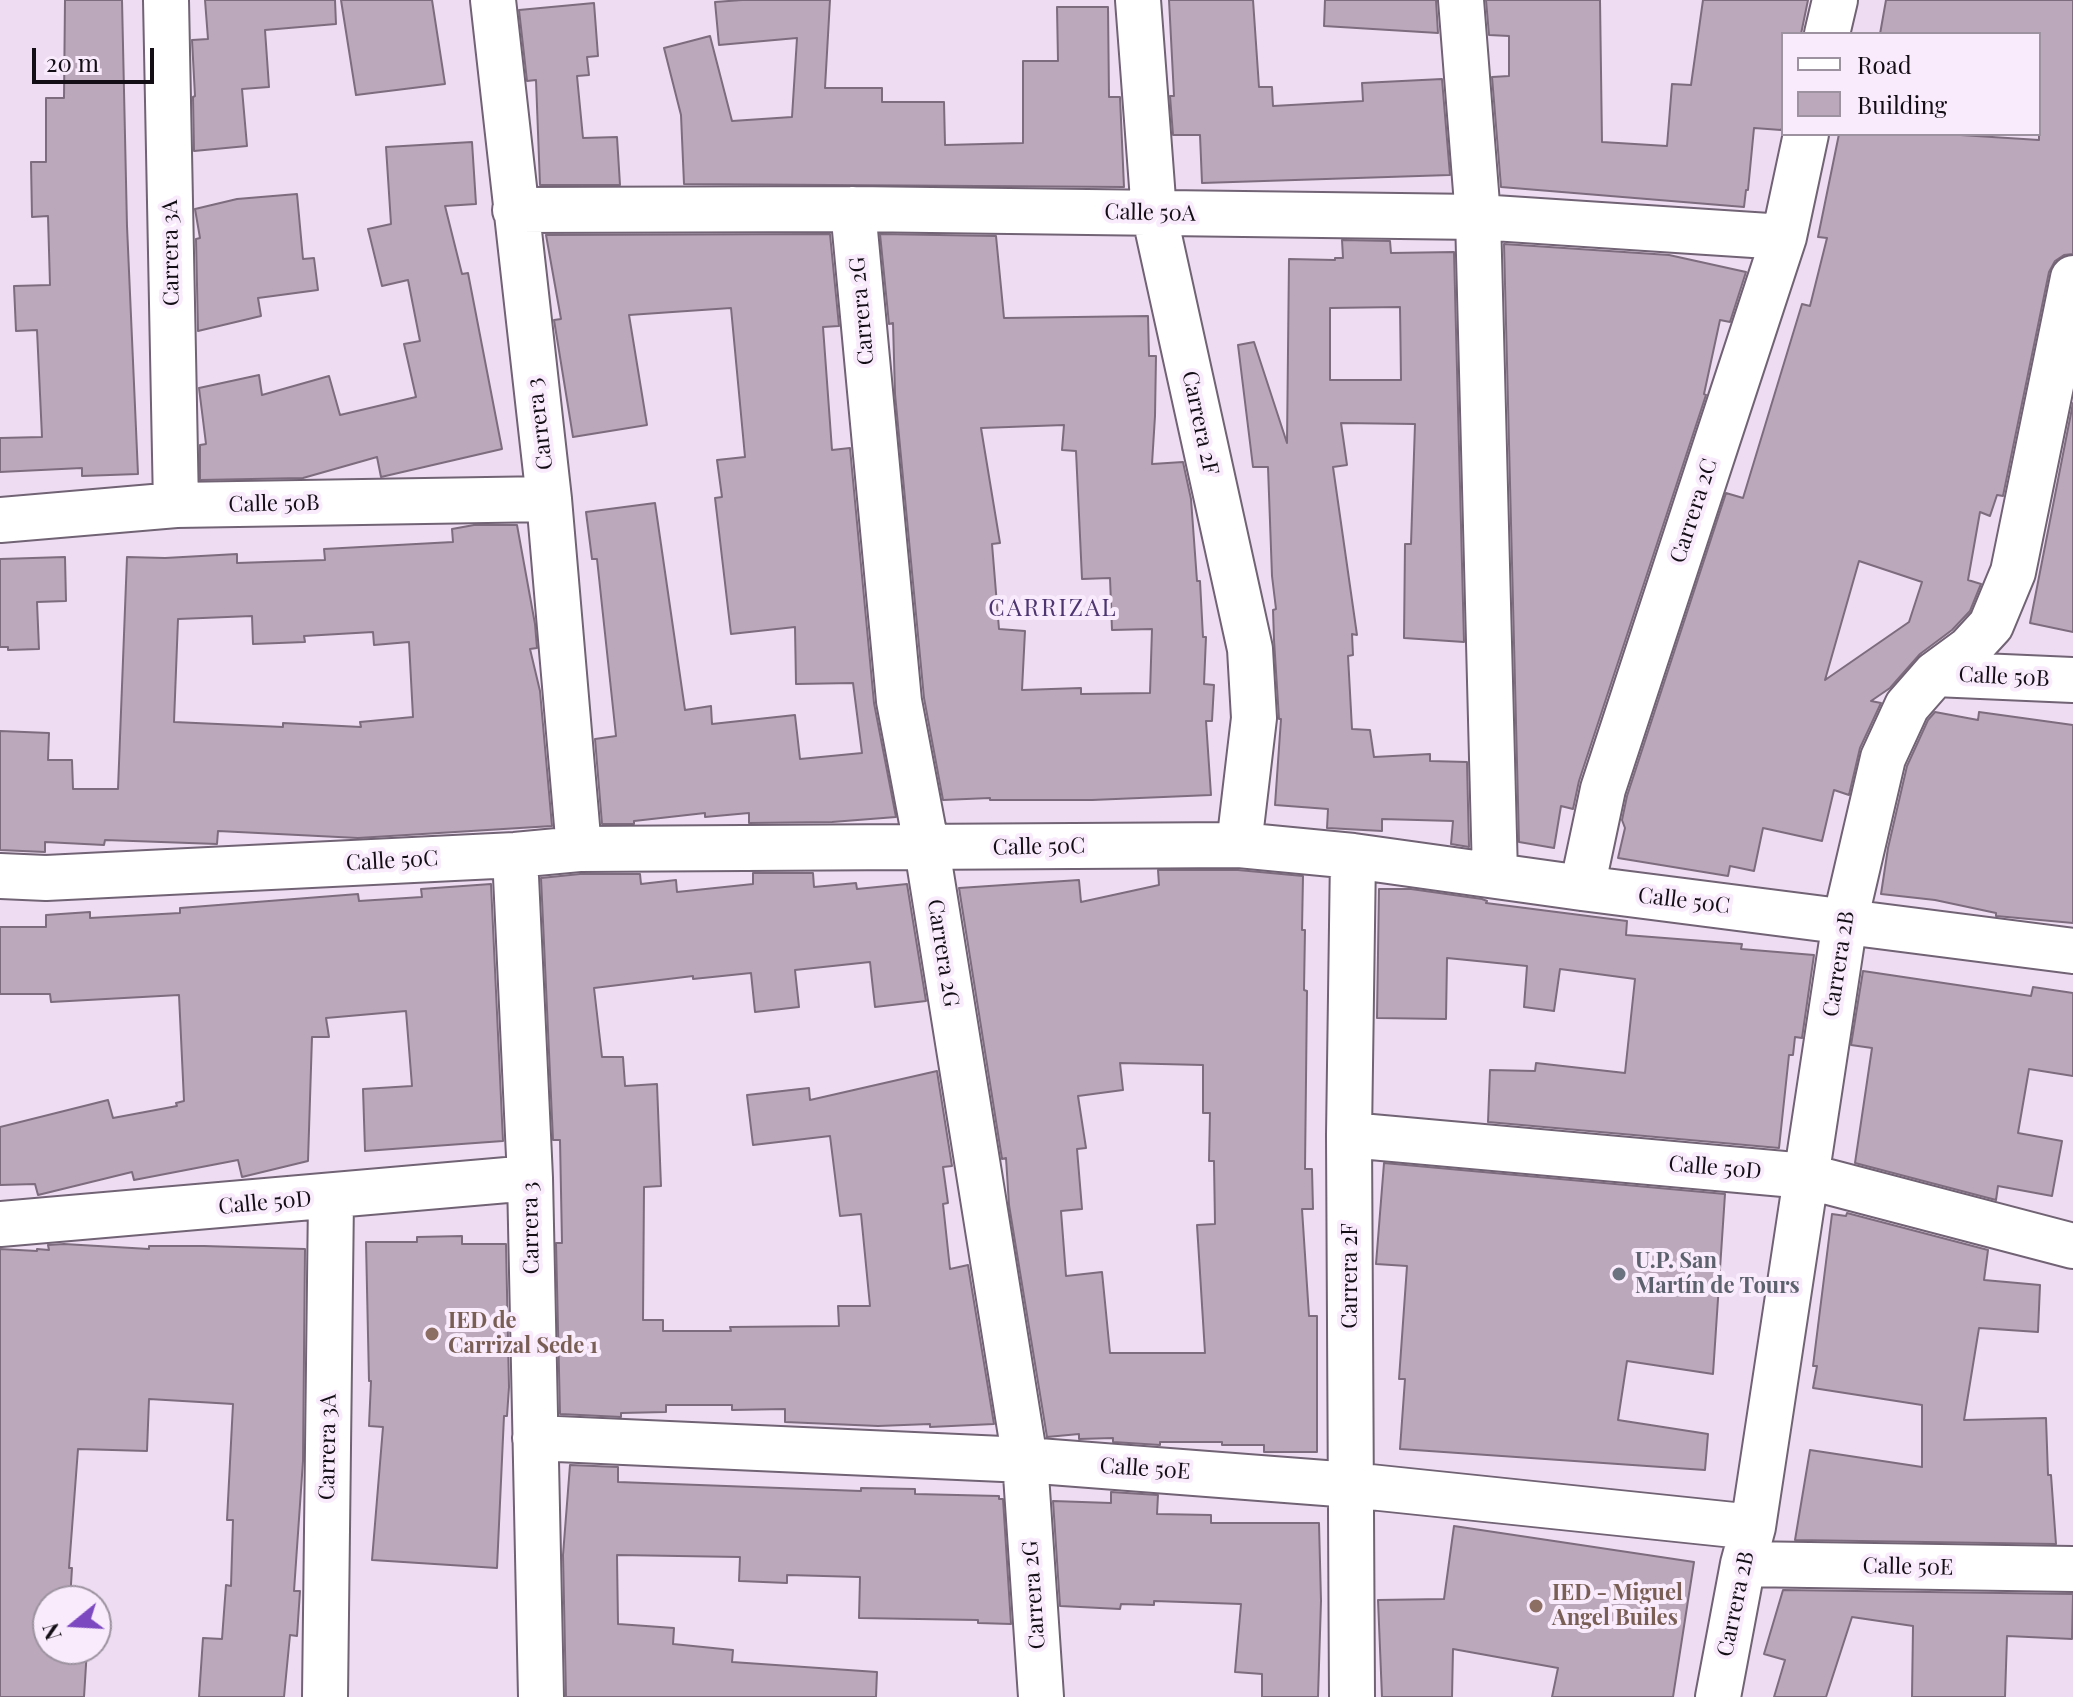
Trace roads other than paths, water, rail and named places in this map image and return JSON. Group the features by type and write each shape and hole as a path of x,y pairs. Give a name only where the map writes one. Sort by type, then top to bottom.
{"street":[{"name":"Carrera 3A","path":"166,0 176,505"},
{"name":"Carrera 3","path":"493,0 549,499 579,849"},
{"name":"Carrera 2F","path":"1138,0 1154,213 1250,649 1254,718 1239,845"},
{"path":"1461,0 1478,217 1495,874"},
{"path":"1827,32 1835,0"},
{"name":"Carrera 2C","path":"1582,888 1603,789 1784,237 1806,136"},
{"name":"Calle 50A","path":"515,210 853,209 1478,217 1784,237"},
{"name":"Carrera 2G","path":"853,209 899,701 927,849 1025,1460 1041,1697"},
{"name":"Carrera 2B","path":"1718,1697 1748,1546 1845,921 1883,758 1907,706 1935,674 1969,649 1991,625 2013,572 2073,278"},
{"name":"Calle 50B","path":"0,520 176,505 549,499"},
{"name":"Calle 50B","path":"1935,674 2073,680"},
{"name":"Calle 50C","path":"0,876 46,878 515,855 579,849 1239,845 1495,874 2073,951"},
{"name":"Carrera 3","path":"515,855 530,1178 541,1697"},
{"name":"Carrera 2F","path":"1352,1697 1349,1135 1353,856"},
{"name":"Calle 50D","path":"1349,1135 1806,1176 2073,1246"},
{"name":"Calle 50D","path":"0,1224 331,1198 530,1178"},
{"name":"Carrera 3A","path":"325,1697 331,1198"},
{"name":"Calle 50E","path":"535,1438 1025,1460 1351,1485 1748,1546 2073,1569"}],"place":[{"name":"U.P. San Martín de Tours","path":"1619,1274"},
{"name":"IED de Carrizal Sede 1","path":"432,1334"},
{"name":"IED - Miguel Angel Builes","path":"1536,1606"}],"district":[{"name":"CARRIZAL","path":"1053,609"}]}
